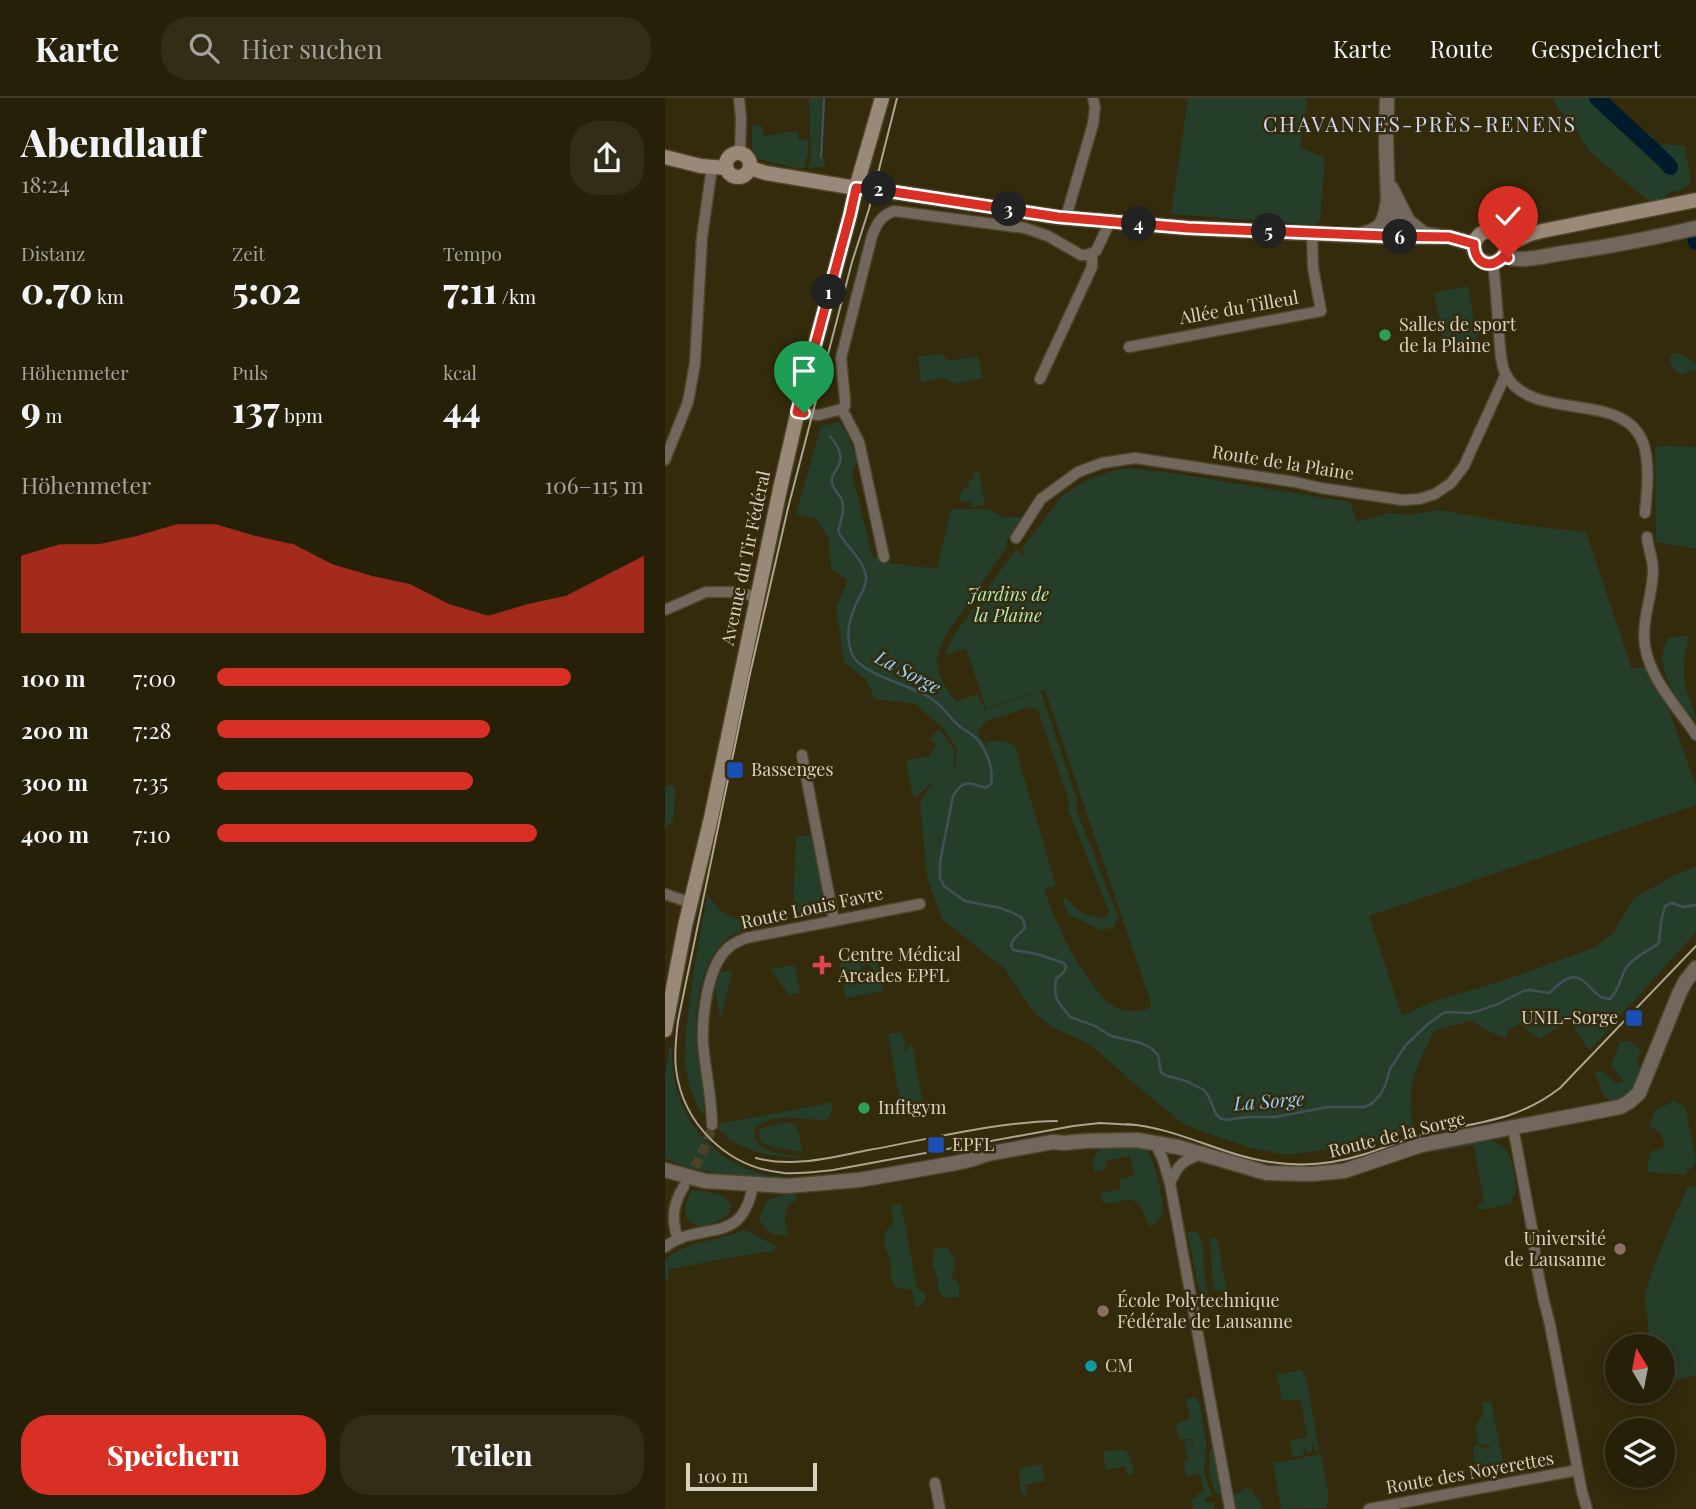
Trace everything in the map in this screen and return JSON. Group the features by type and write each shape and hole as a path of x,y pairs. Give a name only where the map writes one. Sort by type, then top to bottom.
{"main road":[{"name":"Avenue du Tir Fédéral","path":"665,1030 685,926 714,805 797,412 882,98"},
{"path":"665,157 719,168 738,177 746,174 750,168 749,158 736,152 719,168"},
{"path":"750,168 856,188 1110,222 1188,228 1449,237 1474,244"},
{"path":"1501,255 1502,236 1490,231 1479,236 1474,244 1477,258 1484,263 1501,255 1530,234 1696,200"}],"street":[{"path":"739,98 740,152"},
{"path":"1066,217 1093,124 1093,98"},
{"path":"1387,98 1388,201 1394,237"},
{"path":"665,460 688,402 695,363 702,237 719,168"},
{"path":"1388,180 1408,222 1424,234 1449,237"},
{"path":"1359,235 1374,232 1381,224 1388,201"},
{"path":"797,412 818,415 837,412 845,406 841,358 872,236 880,219 886,215 894,211 905,212 1034,230 1081,255 1096,251 1110,222"},
{"path":"1645,513 1646,452 1634,429 1622,419 1607,413 1536,399 1517,389 1506,374 1501,354 1501,255 1513,259 1528,259 1606,247 1696,228"},
{"name":"Allée du Tilleul","path":"1129,347 1321,311 1313,268 1312,233"},
{"path":"1040,379 1091,267 1092,254"},
{"name":"Route de la Plaine","path":"1016,538 1041,499 1077,472 1102,463 1135,458 1402,500 1435,494 1451,483 1464,466 1506,374"},
{"path":"842,409 859,442 884,557"},
{"path":"1647,537 1653,570 1644,635 1647,652 1659,681 1696,735"},
{"path":"665,610 705,592 735,592 757,597"},
{"path":"802,755 834,920"},
{"path":"665,894 691,903"},
{"name":"Route Louis Favre","path":"712,1125 703,1023 711,980 723,953 746,937 920,904"},
{"name":"Route de la Sorge","path":"665,1179 689,1183 787,1186 859,1180 973,1159 1006,1157 1085,1140 1137,1140 1178,1147 1267,1173 1295,1175 1343,1171 1418,1146 1623,1106 1639,1093 1679,995 1696,968"},
{"path":"1513,1127 1542,1297 1587,1509"},
{"path":"1155,1143 1170,1184 1230,1509"},
{"path":"1170,1184 1182,1162 1201,1154"},
{"name":"Route de la Sorge","path":"665,1170 689,1183"},
{"path":"678,1239 673,1218 678,1196 689,1183"},
{"path":"665,1247 678,1239 713,1232 736,1222 747,1208 753,1185"},
{"name":"Route des Noyerettes","path":"1369,1509 1578,1470"},
{"path":"935,1483 940,1509"}],"green space":[{"path":"809,98 822,98 819,156 824,158 825,167 808,168 811,154"},
{"path":"1188,98 1307,98 1300,148 1325,157 1320,221 1315,225 1171,214"},
{"path":"1554,98 1603,98 1620,116 1626,114 1645,134 1653,136 1653,146 1685,146 1691,182 1679,191 1669,192 1659,204 1651,203 1590,152 1573,123 1557,107"},
{"path":"762,126 764,136 797,131 798,140 808,139 808,154 804,167 802,169 759,159 754,152 752,140 752,127"},
{"path":"1468,286 1478,343 1445,349 1434,293"},
{"path":"1673,353 1685,355 1696,365 1696,371 1681,375 1678,373 1670,363"},
{"path":"941,354 949,361 978,356 983,378 956,384 944,378 921,383 918,357"},
{"name":"Jardins de la Plaine","path":"839,422 847,433 857,461 852,473 873,558 888,556 890,563 937,569 951,509 989,509 1003,517 1023,517 1007,541 1006,548 945,636 938,653 937,665 943,682 956,702 977,694 985,709 1041,692 1077,800 1076,809 1118,916 1113,928 1100,930 1068,914 1063,903 1065,896 1077,909 1092,917 1105,918 1109,912 1068,809 1069,801 1038,710 1030,707 987,721 977,732 985,744 1000,741 1015,746 1056,886 1044,889 1076,959 1098,992 1113,1006 1136,1011 1150,1008 1151,1003 1045,690 986,708 966,648 945,655 952,638 1016,549 1023,556 1023,547 1062,496 1089,479 1129,468 1350,502 1357,522 1388,513 1409,515 1439,510 1524,525 1586,532 1632,669 1645,667 1669,710 1696,786 1696,805 1369,916 1402,1016 1431,1002 1499,982 1596,947 1613,933 1634,898 1675,875 1696,867 1696,932 1589,1051 1570,1021 1539,1039 1520,1024 1507,1030 1507,1038 1487,1031 1472,1021 1433,1032 1414,1077 1411,1099 1413,1126 1406,1132 1383,1140 1382,1138 1337,1148 1282,1154 1251,1148 1181,1122 1091,1045 1052,1027 1036,1014 1005,969 943,920 927,878 920,803 935,780 913,797 906,760 929,756 937,745 930,739 939,729 955,751 954,767 946,773 955,767 957,749 942,727 915,704 875,699 867,681 844,662 836,608 848,580 831,568 829,539 816,518 796,514 821,426"},
{"path":"1655,447 1696,447 1696,549 1656,542"},
{"path":"979,472 985,504 972,507 971,501 960,502 959,494 963,493 962,489 969,488 968,481 973,480 972,473"},
{"path":"1689,635 1684,673 1696,722 1671,687 1663,658 1668,638"},
{"path":"669,785 675,786 673,821 665,828 665,789"},
{"path":"814,834 829,914 792,920 796,837"},
{"path":"708,892 712,901 724,913 766,927 734,934 722,943 705,971 696,1022 703,1115 690,1086 685,1056 687,1025"},
{"path":"876,955 879,971 875,972 866,964 861,966 860,975 865,980 874,975 880,976 883,991 846,998 839,961"},
{"path":"795,965 800,993 789,995 770,969"},
{"path":"732,970 721,1019 716,995 717,978 720,973"},
{"path":"902,1032 905,1046 902,1050 912,1044 924,1109 902,1113 888,1034"},
{"path":"1630,1041 1641,1051 1637,1061 1642,1073 1633,1097 1612,1102 1603,1095 1595,1072 1601,1070 1617,1084 1624,1081 1611,1066 1620,1042"},
{"path":"670,1047 677,1091 684,1110 708,1143 742,1166 763,1174 791,1178 709,1172 665,1158 665,1076"},
{"path":"1673,1101 1685,1106 1696,1162 1685,1175 1647,1172 1650,1152 1665,1147 1661,1133 1649,1126 1654,1112"},
{"path":"834,1102 825,1121 779,1119 762,1123 755,1128 755,1136 763,1148 803,1158 756,1151 737,1144 717,1129 718,1124"},
{"path":"780,1123 795,1125 799,1132 802,1152 775,1148 761,1142 758,1133 761,1128"},
{"path":"1486,1140 1502,1146 1511,1158 1517,1192 1511,1198 1512,1204 1479,1210 1477,1205 1484,1203 1474,1145 1436,1152 1436,1149"},
{"path":"1102,1146 1137,1147 1149,1152 1163,1206 1161,1216 1152,1226 1150,1227 1139,1203 1128,1199 1113,1204 1102,1202 1101,1193 1121,1189 1119,1179 1134,1176 1130,1156 1107,1160 1104,1170 1095,1172 1092,1161"},
{"path":"1696,1186 1696,1375 1675,1380 1675,1334 1649,1334 1645,1294 1655,1263 1688,1187"},
{"path":"691,1190 723,1197 731,1204 729,1214 708,1225 699,1226 692,1223 685,1212"},
{"path":"795,1194 797,1200 786,1210 788,1235 773,1234 764,1227 759,1218 768,1200"},
{"path":"901,1203 917,1288 926,1294 925,1301 915,1307 912,1291 908,1288 897,1288 891,1280 890,1258 884,1241 886,1231 894,1223 891,1206"},
{"path":"746,1230 777,1247 769,1254 768,1251 669,1269 669,1278 665,1280 665,1260 673,1254 693,1245"},
{"path":"1197,1231 1203,1247 1208,1295 1204,1303 1187,1232"},
{"path":"1217,1237 1227,1293 1214,1290 1209,1239"},
{"path":"946,1247 955,1261 951,1276 959,1284 959,1297 945,1298 938,1291 938,1279 932,1264 935,1249"},
{"path":"1297,1369 1306,1376 1319,1450 1315,1451 1312,1444 1312,1451 1306,1452 1303,1446 1304,1455 1293,1457 1290,1440 1307,1437 1301,1399 1282,1401 1277,1372 1280,1374"},
{"path":"1196,1397 1200,1405 1206,1445 1204,1472 1212,1495 1205,1498 1206,1502 1213,1503 1214,1509 1193,1509 1191,1499 1204,1492 1200,1474 1186,1476 1184,1461 1189,1460 1189,1457 1184,1441 1192,1440 1196,1457 1193,1439 1179,1439 1176,1424 1190,1419 1186,1399"},
{"path":"1491,1401 1504,1468 1487,1471 1486,1467 1477,1466 1474,1462 1473,1449 1476,1445 1491,1448 1478,1444 1476,1425 1482,1415 1481,1403"},
{"path":"1120,1449 1129,1455 1134,1474 1127,1475 1125,1466 1106,1470 1103,1452"},
{"path":"1216,1449 1222,1494 1218,1495 1209,1475 1210,1451"},
{"path":"1321,1454 1329,1499 1326,1508 1281,1509 1273,1463"},
{"path":"1041,1464 1045,1481 1025,1485 1027,1494 1021,1495 1020,1472 1025,1467"},
{"path":"1245,1488 1252,1490 1255,1498 1260,1498 1262,1509 1237,1509 1232,1495"}],"waterway":[{"name":"La Sorge","path":"821,157 824,98"},
{"path":"1597,98 1670,167"},
{"path":"1695,238 1696,242"},
{"name":"La Sorge","path":"830,436 841,459 832,480 843,506 838,531 861,563 866,576 864,588 849,624 849,642 853,656 869,670 937,703 958,725 977,739 991,766 991,784 986,788 967,783 960,786 953,796 940,862 940,878 944,886 965,901 1000,908 1021,917 1025,928 1013,940 1011,946 1013,950 1064,963 1066,967 1056,979 1055,992 1059,1003 1070,1017 1095,1026 1111,1036 1151,1048 1158,1055 1161,1072 1204,1090 1220,1118 1226,1120 1275,1117 1328,1107 1364,1107 1371,1104 1380,1095 1390,1069 1405,1046 1445,1012 1478,1011 1523,991 1549,993 1562,982 1574,977 1579,978 1598,995 1610,999 1629,964 1659,943 1665,906 1672,903 1683,907 1696,905"}],"tunnel":[{"path":"687,1180 702,1154 712,1125"}],"tram line":[{"path":"897,98 788,508 749,678 678,1021 675,1057 680,1089 698,1125 727,1153 744,1163 784,1173 833,1170 1073,1126 1100,1123 1135,1125"},
{"path":"1127,1124 1164,1131 1252,1159 1282,1164 1306,1164 1353,1157 1421,1135 1510,1115 1543,1100 1560,1088 1696,946"},
{"path":"756,1158 799,1162 986,1128 1057,1121"}],"place":[{"name":"Salles de sport de la Plaine","path":"1385,335"},
{"name":"Bassenges","path":"735,770"},
{"name":"Centre Médical Arcades EPFL","path":"822,965"},
{"name":"UNIL-Sorge","path":"1634,1018"},
{"name":"Infitgym","path":"864,1108"},
{"name":"EPFL","path":"936,1145"},
{"name":"Université de Lausanne","path":"1620,1249"},
{"name":"École Polytechnique Fédérale de Lausanne","path":"1103,1311"},
{"name":"CM","path":"1091,1366"}],"district":[{"name":"CHAVANNES-PRÈS-RENENS","path":"1420,125"}],"route":[{"path":"804,413 797,412 856,188 1110,222 1188,228 1449,237 1474,244 1475,254 1484,263 1499,261 1504,256 1508,258"}]}
